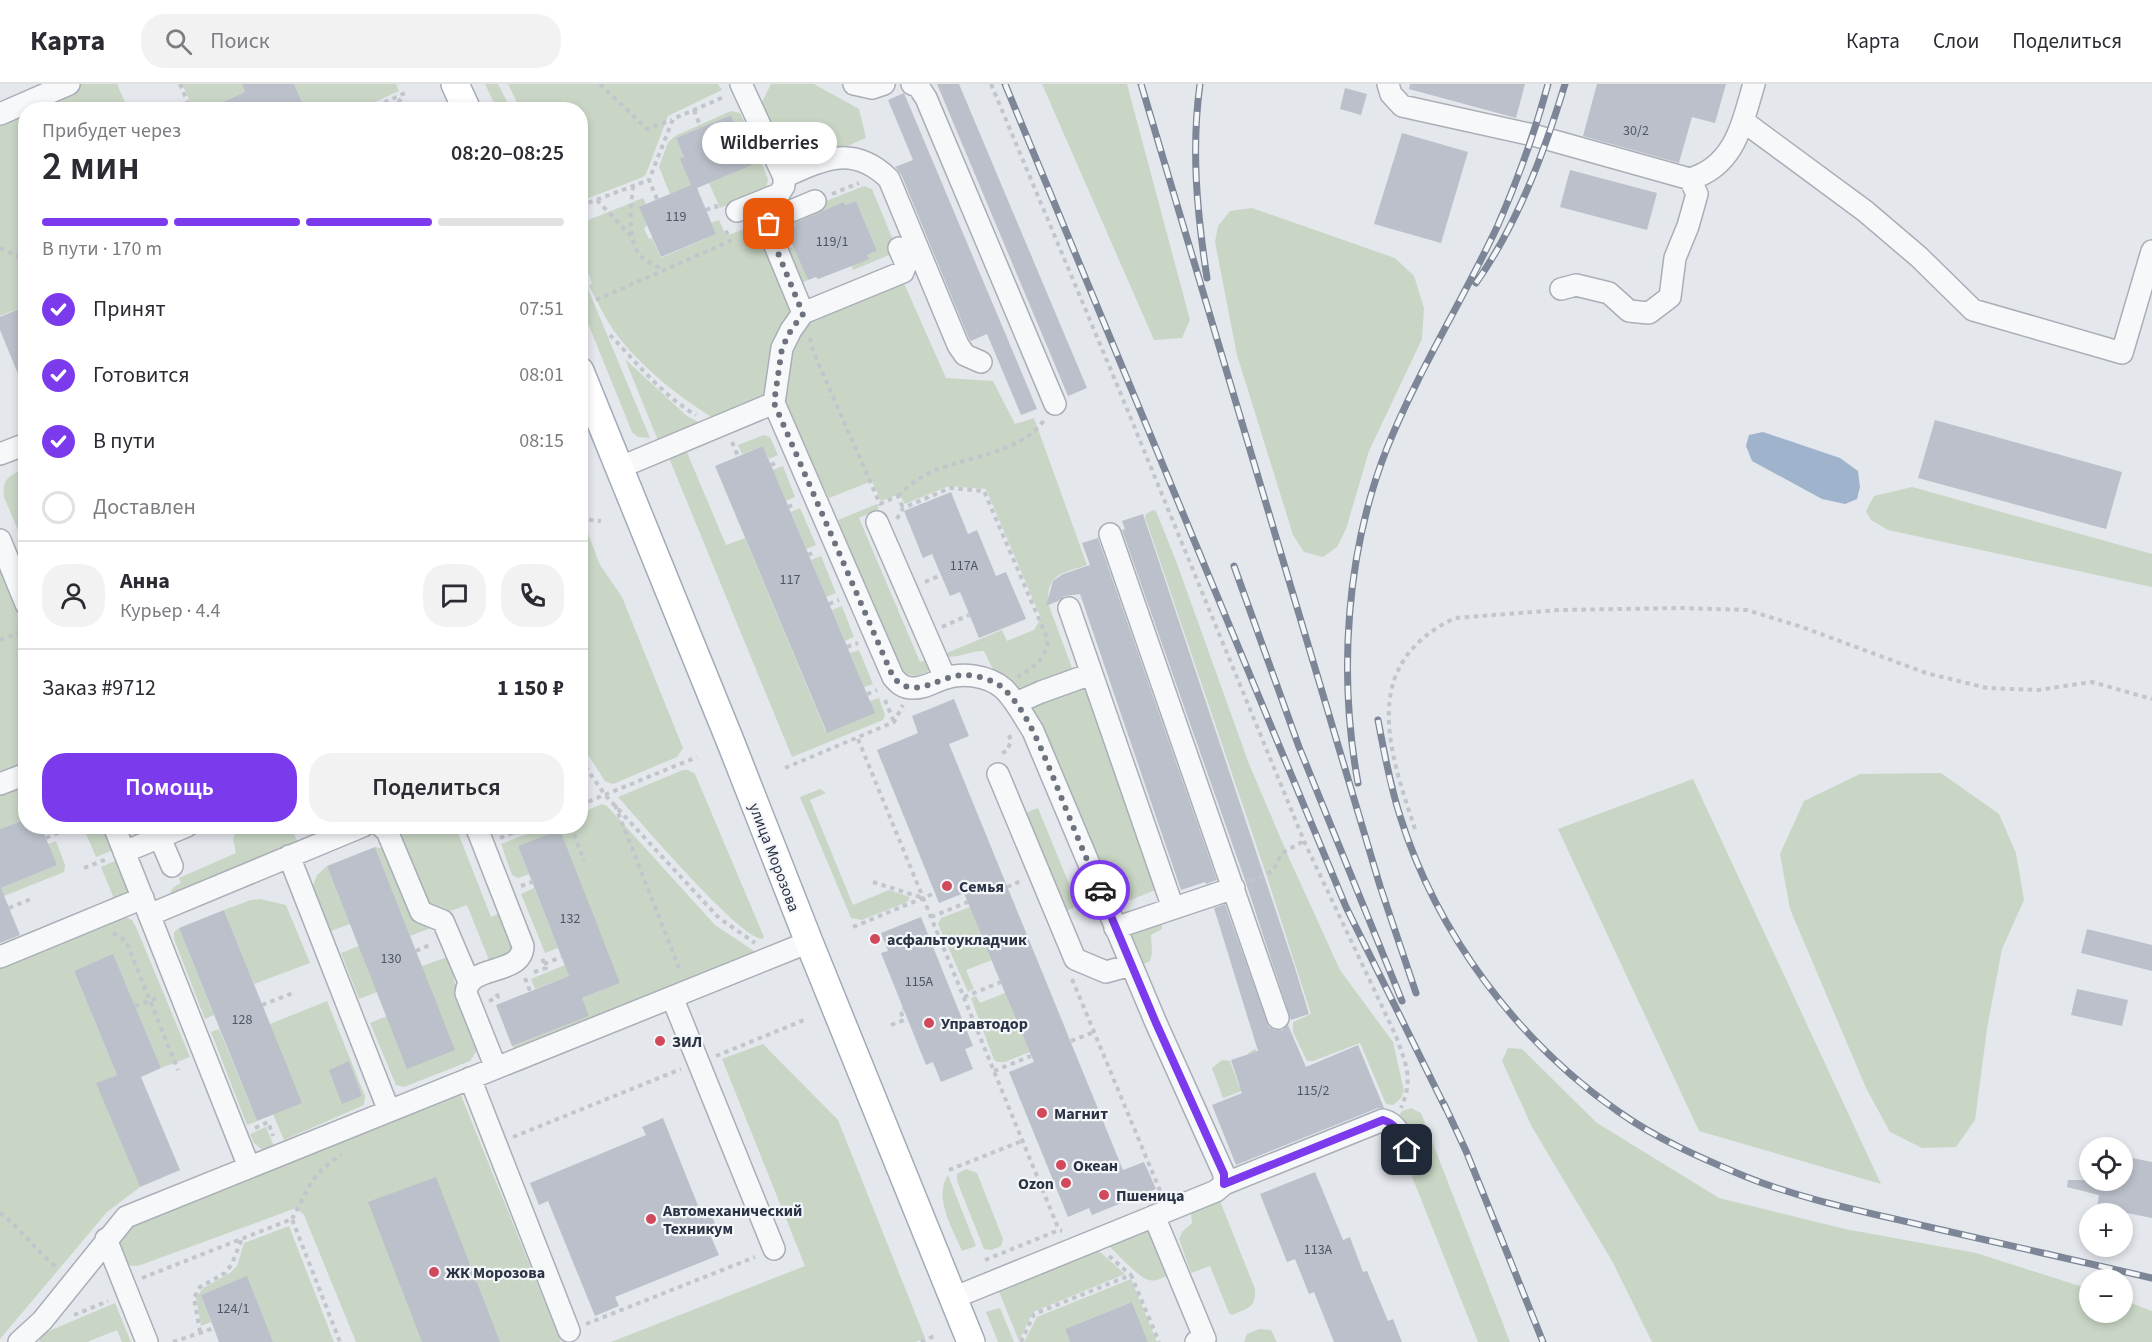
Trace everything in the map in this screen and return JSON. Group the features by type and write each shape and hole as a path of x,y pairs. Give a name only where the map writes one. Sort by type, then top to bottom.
{"main road":[{"path":"455,84 463,102"},
{"name":"улица Морозова","path":"588,390 971,1342"}],"street":[{"path":"28,102 69,84"},
{"path":"854,84 872,88 884,84"},
{"path":"912,84 918,86 926,98 1054,404"},
{"path":"1388,84 1391,94 1402,106 1533,135 1690,179 1705,175 1716,167 1732,148 1754,84"},
{"path":"737,212 778,194 784,186 784,177 739,87"},
{"path":"0,114 18,106"},
{"path":"1743,121 1865,211 1919,257 1973,310 2122,353 2152,251"},
{"path":"784,177 820,161 837,157 854,158 865,162 877,167 890,179 958,345 965,355 981,363"},
{"path":"1561,289 1576,285 1609,293 1629,311 1649,313 1670,297 1675,258 1689,226 1697,194 1690,179"},
{"path":"803,314 769,231 769,224 772,219 815,201"},
{"path":"900,248 906,264 903,272 803,314 791,330 782,348 774,403 893,677 899,684 911,688 965,675 985,678 1009,695 1033,731 1115,928 1224,1174 1224,1184"},
{"path":"621,467 724,433 774,403"},
{"path":"0,454 18,447"},
{"path":"885,524 945,678"},
{"path":"1110,534 1278,1018"},
{"path":"0,540 18,584"},
{"path":"1069,608 1173,908"},
{"path":"1009,695 1041,692 1092,674"},
{"path":"998,774 1075,959 1106,972 1131,965"},
{"path":"0,784 18,777"},
{"path":"117,834 249,1167"},
{"path":"124,852 154,834"},
{"path":"158,834 172,867"},
{"path":"388,834 421,912 443,921 469,982"},
{"path":"0,957 90,920 146,906 290,856 318,835"},
{"path":"479,836 523,946 523,952 515,962 473,978 469,982 466,993 496,1068"},
{"path":"290,856 389,1111"},
{"path":"1115,928 1234,888"},
{"path":"20,1342 42,1321 126,1217 496,1068 679,990 809,942"},
{"path":"679,990 698,1062 774,1249"},
{"path":"470,1078 569,1331"},
{"path":"953,1298 1383,1120 1390,1122 1398,1129 1407,1150"},
{"path":"1154,1216 1205,1338 1196,1342"},
{"path":"106,1239 147,1342"}],"path":[{"path":"180,84 188,102"},
{"path":"600,84 647,129 694,110 739,87"},
{"path":"991,84 1304,841 1396,1036 1409,1083 1400,1109 1383,1120"},
{"path":"385,102 405,93 399,102"},
{"path":"694,110 701,128"},
{"path":"657,200 649,180 673,119"},
{"path":"588,203 649,180"},
{"path":"815,201 859,183"},
{"path":"633,186 632,238 637,252 664,270"},
{"path":"597,200 632,238"},
{"path":"706,210 716,206"},
{"path":"596,300 730,241 721,218 737,212"},
{"path":"0,248 18,256"},
{"path":"803,314 813,351 880,504 898,496 914,481 934,470 996,451 1024,438 1041,424 1054,404"},
{"path":"610,335 651,378 688,410 724,433 738,456"},
{"path":"885,524 903,507 950,488 984,491 1048,640 1044,657 1009,695"},
{"path":"898,496 903,507"},
{"path":"588,520 601,521"},
{"path":"919,584 941,575"},
{"path":"1415,829 1404,798 1392,743 1388,711 1391,686 1401,663 1420,641 1445,622 1455,618 1592,610 1681,608 1747,610 1802,627 1926,674 1987,688 2038,690 2092,682 2152,699"},
{"path":"938,628 969,615"},
{"path":"0,640 18,633"},
{"path":"867,694 881,689"},
{"path":"786,768 894,722"},
{"path":"858,739 1059,1230 985,1260"},
{"path":"1007,751 1011,741"},
{"path":"588,802 697,757"},
{"path":"588,771 605,795 719,918 753,942 777,955"},
{"path":"615,805 679,990"},
{"path":"46,838 55,834"},
{"path":"574,834 584,861"},
{"path":"1234,888 1273,871 1282,853 1304,841"},
{"path":"84,868 104,860"},
{"path":"873,882 924,898"},
{"path":"853,927 935,893"},
{"path":"9,908 31,899"},
{"path":"932,916 968,902"},
{"path":"90,920 126,941 178,1070"},
{"path":"544,964 561,957"},
{"path":"525,976 530,991"},
{"path":"964,997 1001,982"},
{"path":"262,1005 293,993"},
{"path":"135,1006 150,1000"},
{"path":"891,1025 903,1020 900,1010 903,1009"},
{"path":"495,1144 804,1020"},
{"path":"1071,1041 1094,1032"},
{"path":"994,1071 1031,1056"},
{"path":"246,1132 268,1122 281,1154"},
{"path":"125,1284 292,1219 311,1183 321,1170 345,1149 356,1125"},
{"path":"949,1170 1022,1141"},
{"path":"0,1213 12,1222 42,1257 75,1278"},
{"path":"292,1219 340,1342"},
{"path":"200,1332 194,1298 200,1287 225,1272 232,1264 242,1238"},
{"path":"569,1331 774,1249"},
{"path":"1021,1342 1034,1314 1131,1275 1159,1342"},
{"path":"173,1342 214,1328"},
{"path":"921,1342 934,1336"}],"green space":[{"path":"78,84 117,84 125,102 46,102"},
{"path":"182,84 242,84 245,92 223,102 190,102"},
{"path":"294,84 396,84 399,91 375,102 303,102"},
{"path":"485,84 498,84 507,102 494,102"},
{"path":"508,84 718,84 722,90 668,116 643,177 588,198 588,102 517,102"},
{"path":"771,84 814,84 859,109 866,138 836,151 787,144 766,131 761,104"},
{"path":"1042,84 1127,84 1190,320 1182,338 1154,340"},
{"path":"731,111 740,113 745,124 737,128 731,115 676,138 695,184 670,194 659,167 668,142 677,135"},
{"path":"18,116 18,309 0,316 0,124"},
{"path":"755,146 768,179 766,189 720,208 709,183 752,165 746,149"},
{"path":"864,186 872,189 896,247 894,253 853,270 852,266 877,251 856,201 845,205 844,203 795,223 796,226 787,230 791,240 783,243 777,225 778,220"},
{"path":"643,198 646,204 640,207 647,226 644,228 649,239 652,238 661,258 716,234 711,223 719,220 726,236 759,223 797,314 770,363 765,400 717,420 676,393 638,359 609,324 589,286 592,283 588,272 588,220"},
{"path":"1252,208 1395,258 1414,276 1424,308 1422,339 1369,451 1346,529 1337,547 1323,557 1304,552 1293,535 1237,355 1215,242 1218,226 1230,211"},
{"path":"794,246 808,280 800,284 786,249"},
{"path":"903,281 946,378 993,381 1015,424 1034,418 1087,565 1058,576 1050,586 1048,593 1048,603 1075,676 1015,699 1000,684 984,651 952,657 942,655 1002,630 1007,641 1034,630 1041,618 986,489 949,486 905,504 899,494 881,501 872,481 829,498 796,431 782,409 789,349 809,319"},
{"path":"588,289 650,438 638,437 632,432 588,323"},
{"path":"625,359 687,416 702,424 659,443"},
{"path":"764,435 770,437 778,455 769,459 763,446 742,454 738,445"},
{"path":"686,450 726,545 745,538 826,732 870,701 879,698 885,715 883,720 792,757 669,458"},
{"path":"783,466 795,497 786,501 773,470"},
{"path":"18,472 18,530 4,497 4,485"},
{"path":"1912,487 2152,554 2152,587 1888,530 1871,520 1866,511 1874,496"},
{"path":"877,504 879,509 859,518 920,662 929,659 931,669 920,675 908,675 901,670 838,520"},
{"path":"800,508 816,545 806,549 791,512"},
{"path":"1153,510 1156,511 1176,561 1249,764 1289,858 1340,970 1393,1042 1404,1091 1401,1098 1393,1105 1386,1104 1360,1043 1313,1061 1307,1061 1293,1032 1293,1022 1311,1014 1145,517"},
{"path":"588,533 600,565 622,597 683,748 677,757 613,784 605,781 588,755"},
{"path":"821,556 836,593 826,597 811,560"},
{"path":"0,568 18,613 18,768 0,775"},
{"path":"842,606 854,637 845,641 832,610"},
{"path":"859,650 873,684 864,687 850,653"},
{"path":"1081,686 1085,689 1158,889 1118,905 1110,902 1024,705"},
{"path":"683,770 695,774 764,937 762,939 750,934 712,900 618,797"},
{"path":"1941,773 1999,814 2016,853 2024,900 2002,949 1987,1029 1975,1120 1956,1147 1922,1148 1890,1132 1866,1088 1790,909 1780,854 1804,801 1860,774"},
{"path":"1693,779 1881,1184 1699,1131 1558,829"},
{"path":"18,782 18,822 0,829 0,789"},
{"path":"820,789 826,793 810,800 853,905 889,890 910,897 907,902 862,920 851,918 800,797"},
{"path":"602,804 607,806 715,925 754,951 755,956 734,962 514,1048 512,1046 588,1016 582,998 620,983 518,846 529,874 518,878 512,875 501,844 527,834 588,834 588,810"},
{"path":"1038,808 1078,906 1060,913 1020,815"},
{"path":"86,834 108,834 114,850 96,857"},
{"path":"236,834 294,834 297,841 170,896 173,888 181,883 179,878 236,853 233,839"},
{"path":"397,834 459,834 491,917 498,914 501,917 513,946 511,951 489,960 467,905 450,911 426,902"},
{"path":"56,841 65,865 64,872 4,896 1,888 56,865 48,844"},
{"path":"375,847 384,849 436,926 410,936"},
{"path":"119,859 132,894 111,900 113,896 101,867"},
{"path":"327,866 350,924 331,931 313,886 317,875"},
{"path":"534,888 558,948 545,953 521,894"},
{"path":"260,899 286,905 310,963 254,984 224,910"},
{"path":"970,907 992,960 966,970 974,989 968,992 938,924 941,918"},
{"path":"126,917 132,920 136,927 190,1057 161,1068 113,955 74,971 117,1075 97,1083 140,1187 107,1212 0,1339 0,969"},
{"path":"1158,919 1162,923 1162,929 1151,935 1150,961 1142,965 1128,933"},
{"path":"179,928 214,1015 205,1019 174,939 174,932"},
{"path":"359,946 377,992 359,999 341,953"},
{"path":"450,956 456,991 477,1047 476,1052 470,1061 404,1087 396,1085 370,1023 387,1016 422,966"},
{"path":"565,965 569,976 535,989 531,979"},
{"path":"1005,993 1030,1052 1005,1062 997,1062 994,1060 971,998 976,996 980,1003"},
{"path":"327,1001 365,1096 364,1105 284,1140 273,1114 270,1024"},
{"path":"219,1029 257,1121 247,1125 211,1032"},
{"path":"763,1044 838,1120 925,1338 916,1342 611,1342 805,1266 722,1059"},
{"path":"1508,1048 1522,1049 1597,1123 1719,1198 1845,1229 1976,1253 2079,1286 2079,1323 2133,1323 2133,1304 2152,1311 2152,1342 1652,1342 1612,1261 1532,1127 1502,1061"},
{"path":"1255,1049 1276,1078 1223,1098 1212,1068 1222,1060 1230,1061 1239,1086 1256,1078 1248,1053"},
{"path":"460,1093 561,1342 356,1342 304,1215 296,1208 138,1266 125,1265 117,1243 131,1226"},
{"path":"1411,1108 1421,1113 1510,1342 1478,1342 1405,1159 1396,1119 1402,1111"},
{"path":"266,1127 275,1149 265,1152 254,1143 250,1134"},
{"path":"966,1169 977,1173 1003,1239 1001,1246 992,1250 984,1249 957,1181 957,1174"},
{"path":"948,1175 976,1246 962,1251 943,1203 944,1184"},
{"path":"1220,1201 1255,1289 1254,1300 1250,1307 1232,1315 1229,1313 1210,1266 1191,1273 1179,1239 1182,1232 1192,1223 1191,1213"},
{"path":"1150,1222 1168,1275 1154,1280 1138,1274 1104,1241"},
{"path":"289,1226 334,1342 273,1342 247,1277 201,1295 211,1322 201,1326 196,1298 203,1288 230,1273 237,1266 244,1243"},
{"path":"1092,1245 1125,1274 1033,1312 1019,1341 996,1284"},
{"path":"1131,1279 1157,1342 1148,1342 1132,1302 1065,1329 1070,1342 1024,1342 1037,1317"},
{"path":"115,1303 131,1342 122,1342 117,1330 87,1342 39,1342 41,1336 49,1331"},
{"path":"1000,1308 1014,1342 998,1342 986,1312"},
{"path":"1259,1329 1271,1330 1277,1342 1244,1342 1247,1334"}],"water":[{"path":"1763,432 1840,458 1858,471 1860,487 1857,499 1845,504 1822,499 1752,461 1746,446 1749,435"}],"building":[{"path":"242,84 294,84 302,102 223,102 245,92"},
{"path":"937,84 959,84 1087,388 1068,396"},
{"path":"1410,84 1525,84 1516,118 1409,89"},
{"path":"1597,84 1726,84 1715,123 1692,117 1679,163 1583,136"},
{"path":"1345,88 1367,94 1361,115 1340,109"},
{"path":"904,93 1037,409 1021,415 987,334 971,341 969,339 901,174 895,167 913,160 888,100"},
{"path":"731,115 752,165 697,188 716,234 661,257 639,207 691,185 680,159 684,157 676,138"},
{"path":"1402,133 1468,152 1441,243 1374,224"},
{"path":"1570,170 1657,193 1647,230 1560,207"},
{"path":"856,201 877,251 867,255 869,259 818,279 816,277 808,280 786,230 796,226 795,223 844,202 845,205"},
{"path":"18,309 18,374 0,330 0,317"},
{"path":"1935,420 2122,472 2106,529 1918,478"},
{"path":"763,446 875,713 827,733 715,466"},
{"path":"951,492 968,534 977,530 996,576 1006,572 1026,619 979,638 960,592 950,596 932,554 923,558 904,511"},
{"path":"1143,514 1309,1014 1291,1020 1246,883 1122,530 1125,529 1122,521"},
{"path":"1098,538 1217,880 1206,884 1205,882 1181,890 1080,594 1065,596 1046,606 1053,581 1063,574 1090,565 1082,543"},
{"path":"954,699 969,736 949,744 1123,1170 1144,1162 1156,1189 1092,1215 1089,1208 1068,1217 1009,1072 1034,1062 964,893 939,903 877,750 918,733 912,716"},
{"path":"18,822 18,834 44,834 57,865 1,888 20,935 0,943 0,829"},
{"path":"550,834 562,834 620,983 582,998 589,1016 512,1046 496,1005 569,976 518,846"},
{"path":"375,847 455,1050 407,1069 327,866"},
{"path":"1225,904 1269,1027 1282,1030 1288,1025 1306,1067 1358,1045 1384,1108 1378,1108 1236,1165 1212,1105 1242,1093 1231,1060 1258,1051 1214,908"},
{"path":"224,910 302,1103 257,1121 179,928"},
{"path":"921,917 973,1046 965,1049 973,1069 941,1082 933,1062 926,1065 881,953 888,951 881,933"},
{"path":"2087,929 2152,945 2152,971 2081,953"},
{"path":"113,954 161,1068 141,1077 180,1170 140,1187 96,1083 117,1075 74,971"},
{"path":"2077,989 2128,1000 2122,1026 2071,1015"},
{"path":"349,1061 362,1096 342,1104 329,1070"},
{"path":"663,1118 699,1208 707,1205 716,1226 708,1230 719,1255 615,1297 619,1306 595,1316 548,1201 539,1205 530,1183 646,1135 642,1127"},
{"path":"2133,1158 2152,1162 2152,1218 2133,1214 2133,1203 2098,1203 2099,1195 2083,1191 2133,1191"},
{"path":"1315,1172 1343,1240 1350,1237 1363,1272 1367,1271 1388,1321 1393,1319 1402,1342 1334,1342 1314,1292 1309,1294 1295,1259 1287,1262 1260,1194"},
{"name":"ЖК Морозова","path":"436,1177 500,1342 422,1342 368,1202"},
{"path":"2068,1180 2079,1180 2079,1190 2067,1187"},
{"path":"247,1276 273,1342 219,1342 201,1295"},
{"path":"1132,1302 1148,1342 1070,1342 1065,1329"}],"railway":[{"path":"1005,84 1346,907 1446,1109"},
{"path":"1141,84 1380,886 1416,993"},
{"path":"1200,84 1197,108 1196,181 1207,278"},
{"path":"1358,783 1348,699 1350,614 1362,529 1373,488 1387,448 1412,391 1498,225 1526,155 1548,84"},
{"path":"1476,283 1517,212 1539,161 1565,84"},
{"path":"1234,566 1299,747 1402,1001"},
{"path":"1378,720 1400,816 1416,860 1459,943 1515,1019 1547,1053 1619,1112 1649,1131 1696,1155 1789,1192 1859,1211 2152,1278"},
{"path":"1444,1104 1466,1151 1543,1342"}],"way so far":[{"path":"769,224 769,231 803,314 791,330 782,348 774,403 893,677 899,684 911,688 965,675 985,678 1002,688 1016,703 1033,731 1100,890"}],"place":[{"name":"Wildberries","path":"769,224"},
{"name":"Семья","path":"947,886"},
{"name":"асфальтоукладчик","path":"875,939"},
{"name":"Управтодор","path":"929,1023"},
{"name":"ЗИЛ","path":"660,1041"},
{"name":"Магнит","path":"1042,1113"},
{"name":"Океан","path":"1061,1165"},
{"name":"Ozon","path":"1066,1183"},
{"name":"Пшеница","path":"1104,1195"},
{"name":"Автомеханический Техникум","path":"651,1219"},
{"name":"ЖК Морозова","path":"434,1272"}],"route":[{"path":"1100,890 1156,1023 1224,1174 1224,1184 1383,1120 1390,1122 1398,1129 1407,1150"}]}
